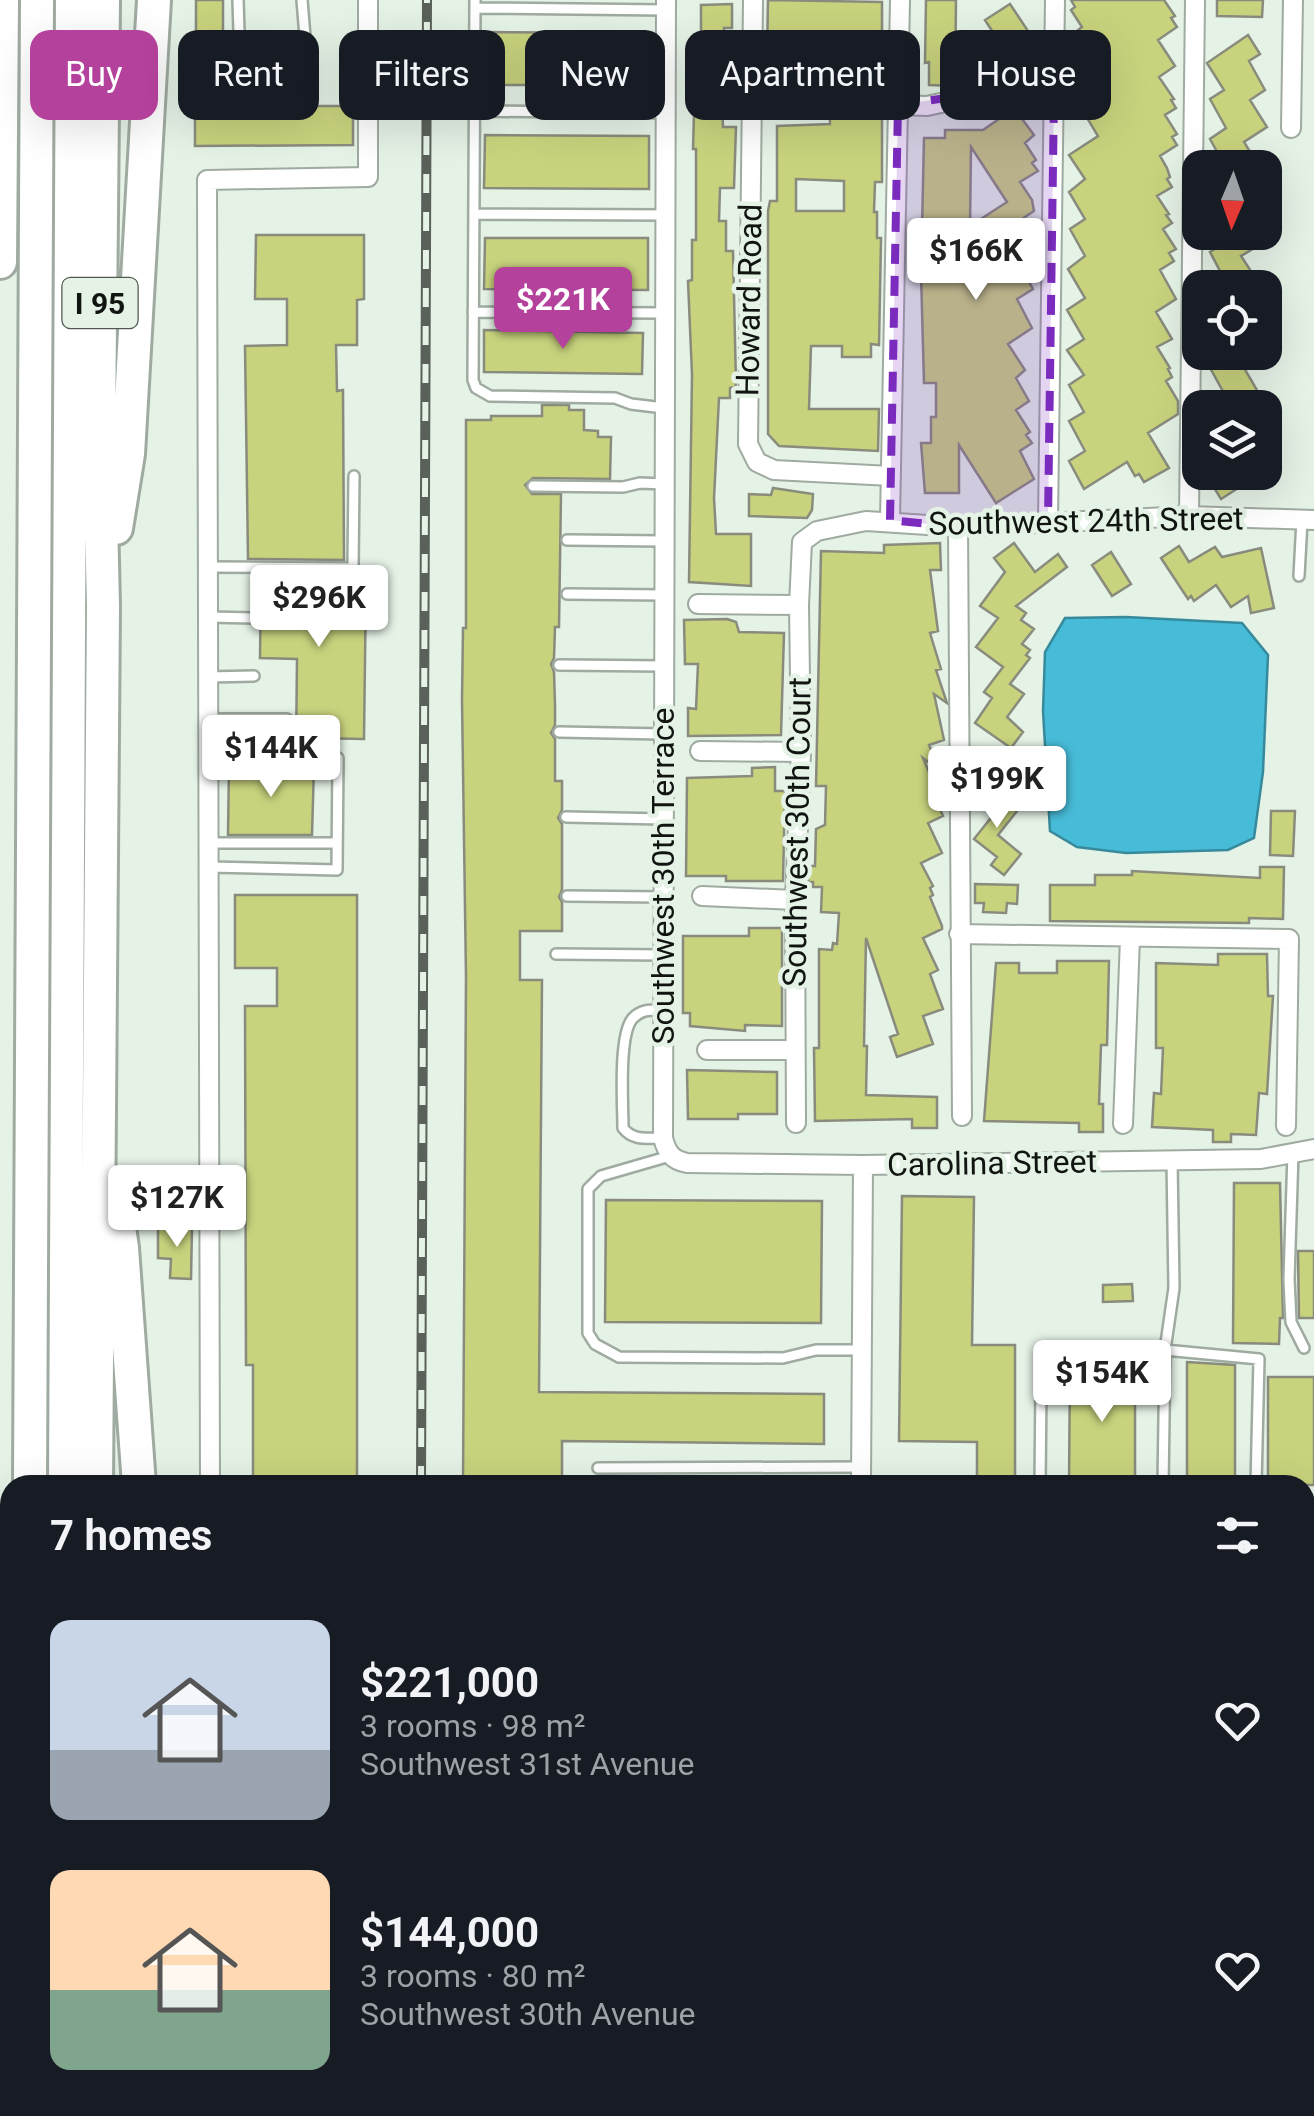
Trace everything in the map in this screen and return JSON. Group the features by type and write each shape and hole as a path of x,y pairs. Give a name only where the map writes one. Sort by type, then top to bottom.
{"highway":[{"path":"0,262 2,0"},
{"path":"30,1475 36,0"},
{"path":"64,1475 72,0"},
{"name":"I 95","path":"96,1475 103,0"},
{"path":"103,606 128,454 154,0"},
{"path":"97,1076 122,1248 137,1475"}],"street":[{"path":"210,1475 207,180 368,177 368,0"},
{"name":"Howard Road","path":"752,0 748,444 758,462 774,470 891,476"},
{"path":"899,30 900,0"},
{"path":"1055,30 1056,0"},
{"path":"1188,516 1195,0"},
{"path":"1291,128 1293,0"},
{"name":"Southwest 30th Terrace","path":"666,5 662,1010 663,1138 670,1156"},
{"path":"890,520 898,120"},
{"path":"1048,520 1054,120"},
{"name":"Southwest 24th Street","path":"802,542 817,531 866,521 958,527 1188,516 1308,520"},
{"path":"958,527 962,1116"},
{"name":"Southwest 30th Court","path":"796,1122 795,900 801,752 802,542"},
{"path":"698,604 799,605"},
{"path":"700,751 801,752"},
{"path":"702,896 795,900"},
{"path":"959,934 1289,939 1286,1126"},
{"path":"1123,1124 1130,938"},
{"path":"707,1050 795,1050"},
{"name":"Carolina Street","path":"670,1156 687,1163 863,1165 1261,1159 1314,1149"},
{"path":"861,1475 863,1165"}],"lane":[{"path":"238,0 240,63 307,61 302,0"},
{"path":"475,30 475,4 666,5"},
{"path":"505,111 666,113"},
{"path":"474,120 473,380 482,393 490,396 615,398 664,408"},
{"path":"474,214 665,214"},
{"path":"474,312 664,313"},
{"path":"208,567 353,568 354,476"},
{"path":"533,486 623,488 640,483 665,484"},
{"path":"1299,576 1308,520"},
{"path":"568,540 664,541"},
{"path":"567,594 664,595"},
{"path":"208,617 254,618"},
{"path":"558,666 662,666"},
{"path":"208,676 254,676"},
{"path":"208,718 288,719"},
{"path":"559,732 662,734"},
{"path":"208,756 338,758 337,870 208,867"},
{"path":"566,817 662,819"},
{"path":"208,842 338,843"},
{"path":"567,896 662,896"},
{"path":"556,954 662,956"},
{"path":"662,1010 644,1010 625,1032 623,1128 629,1136 663,1138"},
{"path":"1294,1153 1289,1279 1292,1322 1304,1348"},
{"path":"670,1156 602,1176 588,1189 588,1333 595,1344 618,1358 784,1358 816,1350 862,1350"},
{"path":"1163,1475 1165,1350 1174,1288 1172,1160"},
{"path":"1040,1475 1041,1385 1052,1350 1165,1350 1259,1360 1256,1475"},
{"path":"598,1468 828,1475"}],"highlighted area":[{"path":"1000,90 1054,93 1048,520 958,527 890,520 898,105"}],"water":[{"path":"1065,618 1242,623 1268,655 1263,772 1254,838 1228,850 1126,853 1077,847 1050,831 1043,711 1045,652"}],"building":[{"path":"196,0 223,0 223,30 196,30"},
{"path":"768,0 882,2 882,30 767,30"},
{"path":"926,0 956,0 956,30 940,30 940,85 929,85 929,62 925,63"},
{"path":"1071,0 1164,0 1177,27 1158,40 1175,66 1159,77 1174,99 1171,100 1176,108 1165,115 1177,134 1172,137 1177,145 1160,156 1172,187 1157,196 1172,223 1163,229 1176,249 1169,253 1174,261 1160,270 1176,299 1156,312 1172,339 1157,347 1170,368 1172,377 1166,381 1178,401 1178,414 1148,433 1169,468 1144,482 1127,462 1084,489 1069,461 1085,451 1069,421 1084,412 1069,385 1084,375 1067,350 1084,339 1067,310 1085,298 1068,269 1085,256 1070,229 1085,219 1069,192 1085,179 1069,155 1098,136 1088,120 1111,120 1111,30 1078,30 1082,27 1071,10 1075,7"},
{"path":"1217,0 1263,0 1262,17 1217,16"},
{"path":"732,4 732,28 701,30 701,5"},
{"path":"1010,4 1027,30 992,30 985,20"},
{"path":"505,32 525,32 525,85 505,85"},
{"path":"1248,35 1260,54 1249,61 1265,90 1250,100 1267,127 1244,142 1249,150 1216,150 1210,139 1226,128 1210,99 1224,90 1207,63"},
{"path":"319,106 339,106 339,120 353,120 353,145 195,146 195,120 319,120"},
{"path":"694,120 723,120 723,127 736,127 734,188 720,188 719,221 726,221 726,251 733,251 736,384 730,388 730,398 719,398 714,498 716,534 751,534 751,586 689,582 692,375 688,281 692,280 692,240 696,240"},
{"path":"830,120 882,120 882,182 875,182 874,212 877,238 881,238 879,345 871,344 871,357 842,357 842,346 811,346 809,409 879,409 878,451 779,446 768,434 768,211 770,201 777,201 777,126 830,124","holes":["796,179 844,181 844,211 796,211"]},
{"path":"997,120 1023,120 1034,135 1025,143 1038,171 1020,182 1034,211 1019,221 1037,249 1017,261 1033,289 1017,299 1032,328 1008,344 1025,370 1016,378 1029,401 1016,410 1030,432 1026,435 1032,443 1020,451 1034,479 996,503 959,445 959,493 925,493 921,443 931,443 936,383 924,383 924,138 945,138 945,130 983,130","holes":["971,147 1007,202 970,226"]},
{"path":"485,135 649,136 649,189 484,188"},
{"path":"256,235 364,235 364,299 357,300 357,345 336,345 337,391 343,390 344,560 248,559 245,346 287,345 287,299 255,299"},
{"path":"485,238 648,238 648,290 484,289"},
{"path":"1251,250 1241,256 1250,270 1220,270 1210,252"},
{"path":"484,330 643,333 642,374 484,372"},
{"path":"1211,370 1245,370 1257,390 1222,390"},
{"path":"542,405 569,405 569,410 584,410 584,430 598,431 598,437 611,437 610,479 533,478 525,485 532,494 561,494 559,627 555,627 551,664 555,725 551,733 555,739 555,781 562,781 562,810 558,818 562,824 562,931 520,931 520,980 542,980 539,1392 824,1394 824,1444 562,1441 562,1475 463,1475 466,977 462,700 466,420 542,416"},
{"path":"773,488 813,494 807,518 749,516 749,494 771,495"},
{"path":"1216,490 1235,490 1221,499"},
{"path":"940,543 941,570 930,570 938,631 930,633 947,703 934,694 944,740 929,745 940,771 923,758 943,805 939,807 943,816 928,823 942,853 921,863 933,886 930,897 942,926 923,938 938,970 930,974 943,1009 923,1016 933,1044 897,1057 890,1037 898,1034 866,938 864,1046 866,1095 937,1097 937,1128 912,1128 912,1119 815,1121 819,949 832,950 833,943 837,944 839,913 821,912 822,887 813,887 813,882 808,882 809,866 815,866 816,829 825,825 826,786 816,786 821,551 884,553 884,545"},
{"path":"1014,543 1035,572 1058,554 1067,567 1016,606 1026,613 1021,620 1034,629 1022,644 1030,650 1026,655 1030,658 1010,684 1024,694 1007,717 1023,732 1011,748 975,723 992,698 984,692 1003,667 976,647 998,618 980,606 1005,572 994,558"},
{"path":"1179,546 1189,562 1215,547 1222,557 1261,548 1274,608 1251,613 1248,596 1231,607 1216,585 1194,601 1191,596 1188,599 1161,558"},
{"path":"1111,552 1131,584 1112,596 1092,565"},
{"path":"261,576 344,576 344,581 366,581 364,739 314,738 314,749 296,749 297,659 260,658"},
{"path":"684,620 736,622 739,632 784,633 781,735 688,736 688,708 696,709 698,664 685,664"},
{"path":"229,764 314,766 312,835 228,835"},
{"path":"775,767 775,791 785,791 783,881 686,876 687,778 752,776 752,768"},
{"path":"988,787 1017,811 998,835 1021,854 1004,875 991,865 997,857 974,839 994,814 977,800"},
{"path":"1271,811 1295,811 1293,856 1270,855"},
{"path":"1260,867 1284,867 1283,919 1249,918 1249,923 1050,921 1050,885 1095,885 1095,875 1132,875 1132,871 1260,878"},
{"path":"975,884 1018,885 1017,904 1007,903 1006,913 983,912 984,903 975,903"},
{"path":"235,895 357,895 357,1475 253,1475 253,1365 246,1365 245,1006 277,1006 277,968 235,968"},
{"path":"749,928 782,928 782,1026 745,1025 745,1031 690,1026 690,1013 683,1013 683,936 749,936"},
{"path":"1218,954 1267,954 1268,996 1273,996 1267,1094 1259,1093 1256,1135 1231,1134 1231,1142 1213,1142 1213,1130 1152,1127 1154,1093 1161,1094 1163,1048 1156,1048 1156,963 1218,965"},
{"path":"1057,961 1109,961 1107,1045 1101,1045 1099,1104 1103,1104 1103,1132 1079,1132 1079,1123 984,1121 996,963 1019,963 1019,973 1057,973"},
{"path":"687,1070 777,1072 777,1114 688,1119"},
{"path":"1234,1183 1280,1183 1283,1318 1279,1344 1233,1343"},
{"path":"902,1196 974,1197 972,1345 1015,1345 1015,1475 977,1475 977,1442 899,1441"},
{"path":"606,1200 822,1201 821,1323 605,1322"},
{"path":"158,1227 192,1227 191,1279 170,1278 171,1259 158,1258"},
{"path":"1298,1251 1314,1251 1314,1318 1299,1318"},
{"path":"1132,1284 1133,1301 1103,1302 1103,1285"},
{"path":"1187,1362 1235,1365 1235,1475 1187,1475"},
{"path":"1070,1364 1135,1364 1135,1475 1069,1475"},
{"path":"1268,1377 1314,1377 1314,1475 1268,1475"}],"railway":[{"path":"421,1475 427,0"}]}
